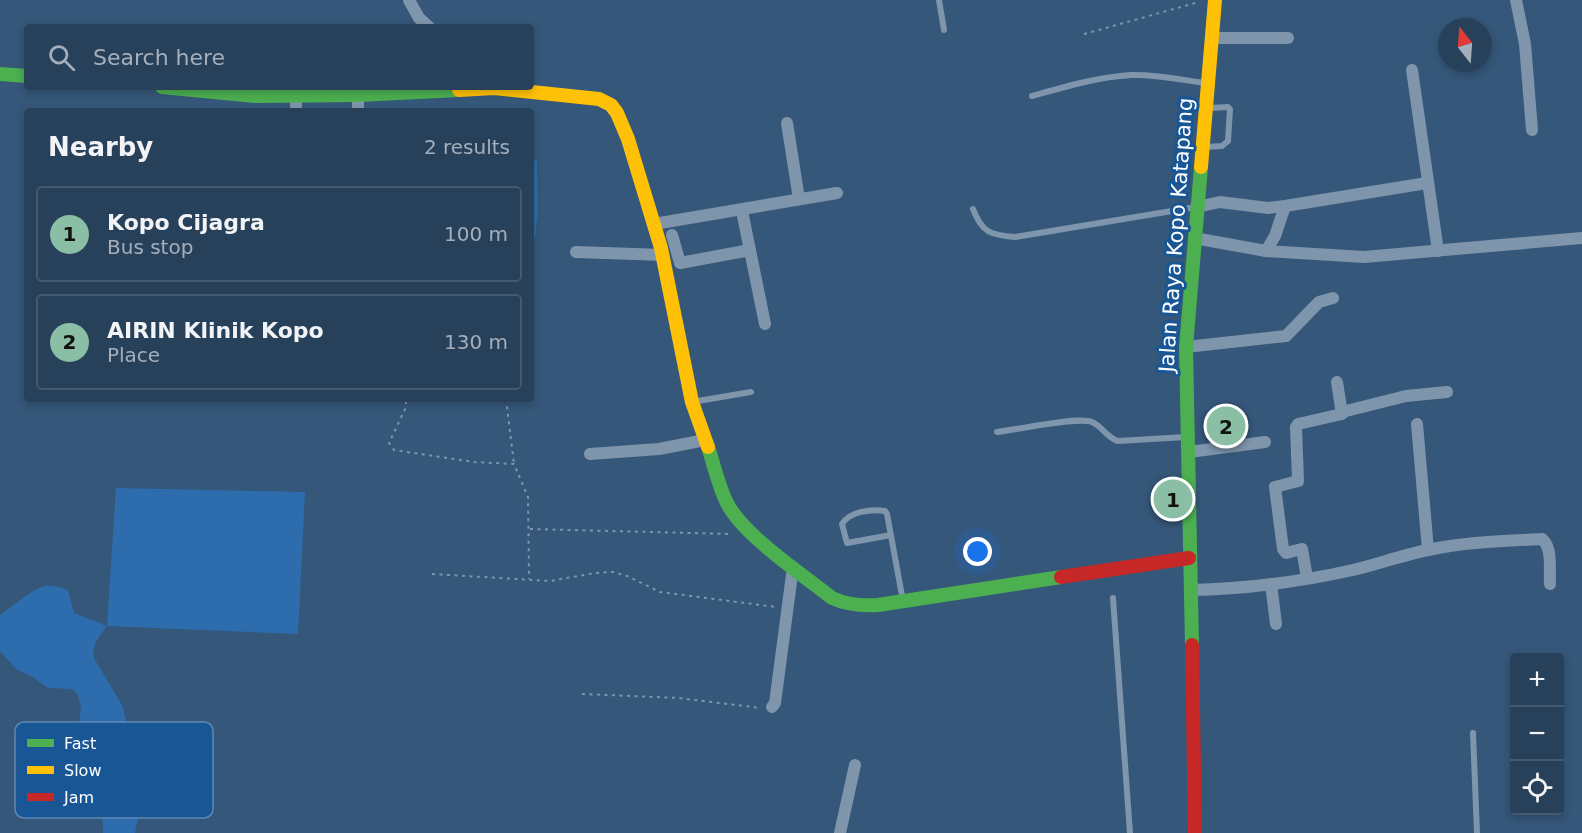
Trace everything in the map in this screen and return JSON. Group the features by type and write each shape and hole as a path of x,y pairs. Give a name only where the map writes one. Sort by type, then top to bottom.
{"street":[{"name":"Jalan Raya Kopo Katapang","path":"1195,833 1186,347 1215,0"},
{"path":"1516,0 1526,44 1532,130"},
{"path":"410,2 419,18 426,24"},
{"path":"1213,38 1288,38"},
{"path":"1412,70 1438,250"},
{"path":"0,74 24,76"},
{"path":"188,90 232,95 296,96 455,90"},
{"path":"513,90 599,99 611,105 617,113 625,131 663,255 692,402 726,501 738,520 752,534 841,603 865,607 1189,558"},
{"path":"357,95 358,108"},
{"path":"296,96 296,108"},
{"path":"787,123 799,199"},
{"path":"1197,207 1220,202 1268,208 1427,183"},
{"path":"654,224 742,211 837,193"},
{"path":"1266,251 1275,236 1285,206"},
{"path":"742,211 765,324"},
{"path":"672,235 680,263 750,250"},
{"path":"1194,238 1266,251 1364,257 1582,238"},
{"path":"576,252 663,255"},
{"path":"1186,347 1286,336 1319,302 1333,298"},
{"path":"1307,578 1302,549 1286,553 1283,549 1275,488 1298,481 1296,427 1298,424 1341,416 1337,382"},
{"path":"1342,412 1406,396 1447,392"},
{"path":"1417,424 1428,550"},
{"path":"590,454 659,449 705,440"},
{"path":"1189,452 1265,442"},
{"path":"1190,590 1271,584 1361,568 1428,550 1484,542 1542,539 1547,543 1549,549 1550,584"},
{"path":"772,707 775,703 793,567"},
{"path":"1271,584 1276,624"},
{"path":"840,833 855,765"}],"lane":[{"path":"939,0 944,30"},
{"path":"1032,96 1086,81 1131,75 1156,76 1208,84"},
{"path":"1202,147 1222,146 1226,143 1231,111 1228,107 1206,109"},
{"path":"973,209 983,228 994,235 1015,237 1197,207"},
{"path":"692,402 751,392"},
{"path":"997,432 1084,419 1100,426 1112,439 1118,441 1189,436"},
{"path":"891,535 847,543 842,524 851,515 868,511 883,510 887,514 891,535 903,601"},
{"path":"1113,598 1130,833"},
{"path":"1473,733 1477,833"}],"path":[{"path":"1084,34 1208,0"},
{"path":"406,402 406,407 389,443 394,450 474,462 514,464"},
{"path":"506,402 514,464 528,497 529,580"},
{"path":"529,530 752,534"},
{"path":"432,574 550,581 613,572 627,576 660,592 788,608"},
{"path":"582,694 678,698 772,707"}],"shaded area":[{"path":"534,160 537,161 538,211 535,238"},
{"path":"116,488 305,492 298,634 107,626"},
{"path":"45,586 68,590 74,613 107,626 95,645 93,654 122,705 126,722 79,722 81,707 78,695 73,689 48,688 16,669 0,651 0,615 28,594"},
{"path":"102,818 138,818 135,833 103,833"}],"traffic: fast":[{"path":"0,74 24,76"},
{"path":"193,90 255,96 358,95 459,90"},
{"path":"1192,645 1186,347 1201,167"},
{"path":"708,447 723,495 734,514 773,553 832,598 854,605 878,605 1061,577"}],"traffic: slow":[{"path":"1201,167 1215,0"},
{"path":"513,90 599,99 611,105 617,113 628,139 661,248 692,402 708,447"}],"traffic: jam":[{"path":"1061,577 1189,558"},
{"path":"1192,645 1195,833"}],"place":[{"name":"AIRIN Klinik Kopo","path":"1226,426"},
{"name":"Kopo Cijagra","path":"1173,499"}]}
